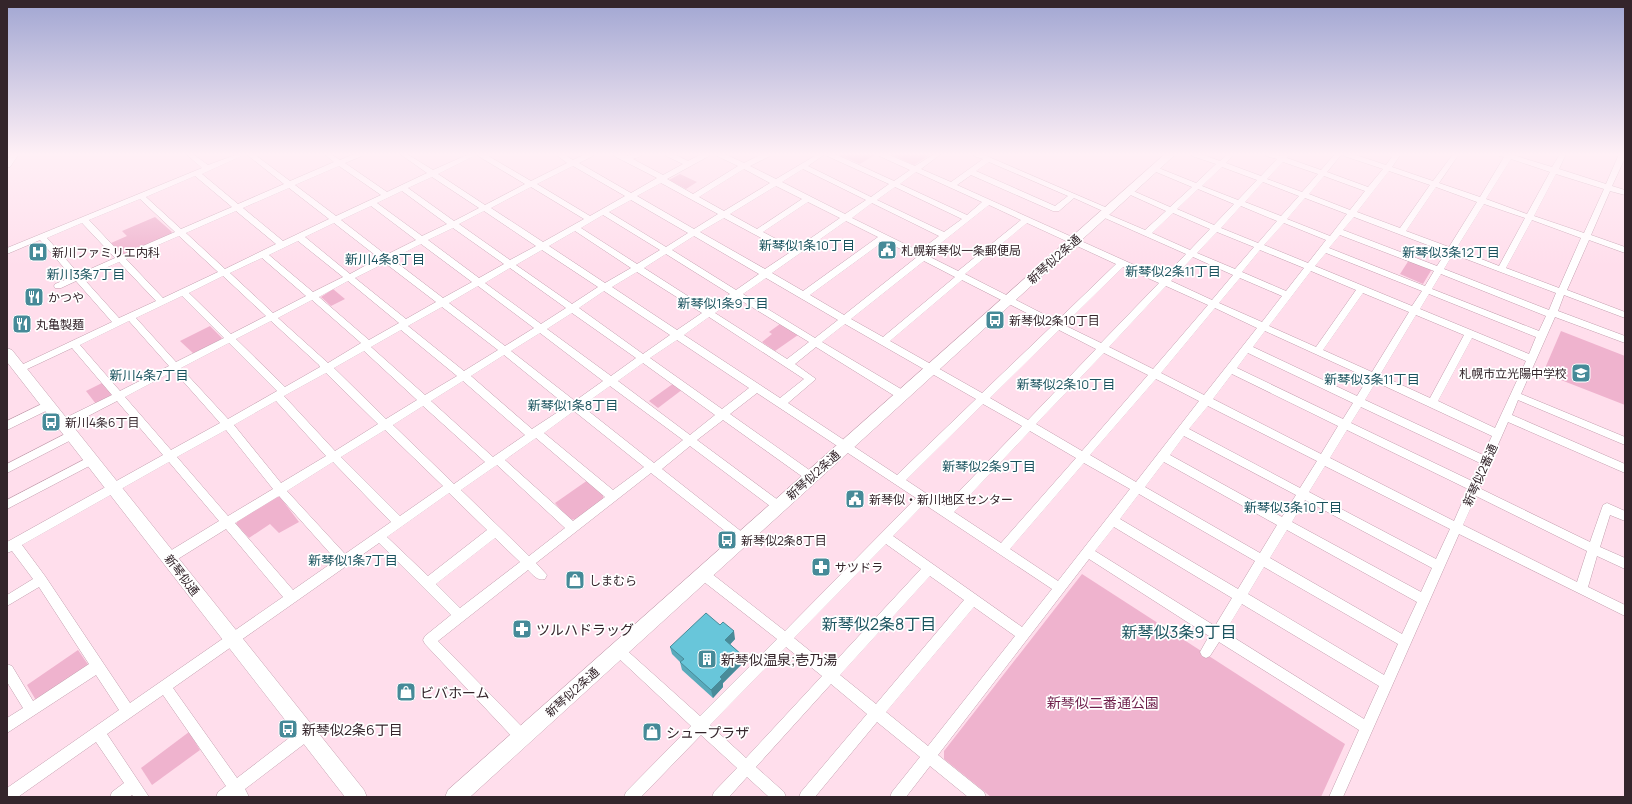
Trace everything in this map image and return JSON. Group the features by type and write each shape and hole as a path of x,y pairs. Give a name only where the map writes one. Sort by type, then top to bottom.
{"street":[{"path":"7,250 152,192"},
{"path":"218,192 282,245"},
{"path":"58,286 273,192"},
{"path":"300,192 743,539"},
{"path":"381,192 386,195"},
{"path":"11,360 74,344 394,192"},
{"path":"407,192 811,477"},
{"path":"461,192 1060,588"},
{"path":"7,469 119,396 517,192"},
{"path":"543,192 588,220"},
{"path":"623,192 1405,642"},
{"path":"128,712 41,580 11,546 639,192"},
{"path":"683,192 795,253"},
{"path":"693,197 702,192"},
{"path":"169,558 761,192"},
{"path":"795,192 1323,460 1625,611"},
{"path":"855,192 945,236"},
{"path":"7,796 399,522 495,461 884,192"},
{"path":"910,192 967,218"},
{"path":"966,192 1498,434"},
{"path":"1016,192 1056,209 1073,195"},
{"path":"1065,192 1146,234 1288,295"},
{"path":"1128,192 1532,359"},
{"name":"新琴似2条通","path":"455,797 1128,192"},
{"path":"1146,234 1191,192"},
{"path":"1212,192 1282,219 1439,270 1625,340"},
{"path":"946,513 1030,426 1250,192"},
{"path":"1297,192 1450,251 1625,315"},
{"path":"1002,550 1154,374 1306,192"},
{"path":"896,797 1368,192"},
{"path":"1402,232 1430,192"},
{"path":"1457,192 1625,250"},
{"path":"1206,652 1486,192"},
{"path":"1501,270 1543,192"},
{"name":"新琴似2番通","path":"1336,797 1606,192"},
{"path":"141,196 326,368 541,575"},
{"path":"757,233 808,198"},
{"path":"371,202 778,506"},
{"path":"788,364 988,202"},
{"path":"603,212 902,395"},
{"path":"82,220 121,258 162,302"},
{"path":"883,342 1026,220"},
{"path":"574,227 811,379 780,404"},
{"path":"41,236 118,323"},
{"path":"299,237 464,376 612,496"},
{"path":"803,296 884,237"},
{"path":"1324,249 1542,336"},
{"path":"264,254 313,296 425,400 573,528"},
{"path":"898,481 1122,263"},
{"path":"1317,352 1362,288"},
{"path":"183,292 230,339 281,394 334,457 399,522"},
{"path":"130,317 227,424 280,490 344,561"},
{"path":"1432,403 1470,333"},
{"path":"74,344 291,597"},
{"path":"1246,348 1486,461"},
{"name":"新琴似通","path":"11,360 357,797"},
{"path":"1230,369 1345,424 1625,564"},
{"path":"522,737 429,640 612,496 653,468 756,388"},
{"path":"1515,395 1625,442"},
{"path":"7,426 48,405"},
{"path":"1506,417 1625,469"},
{"path":"1182,430 1439,566"},
{"path":"1162,456 1424,600"},
{"path":"7,505 91,460"},
{"path":"632,797 886,538 923,498"},
{"path":"1581,589 1607,508 1625,516"},
{"path":"1112,520 1386,683"},
{"path":"428,583 496,531"},
{"path":"380,536 460,616"},
{"path":"886,538 1023,635"},
{"path":"1087,552 1367,728"},
{"path":"719,797 929,569"},
{"path":"703,574 786,639 979,797"},
{"path":"7,601 41,580"},
{"path":"806,797 972,600"},
{"path":"618,650 778,797"},
{"path":"7,726 98,666"},
{"path":"7,670 31,710"},
{"path":"164,686 239,792"},
{"path":"98,732 142,797"},
{"path":"224,797 239,792 307,733"},
{"path":"117,797 134,785"}],"green space":[{"path":"155,217 172,232 171,234 126,254 122,254 111,243 127,236 122,231"},
{"path":"1409,260 1432,269 1423,284 1400,274"},
{"path":"333,289 345,299 331,306 321,297"},
{"path":"780,324 798,335 775,351 762,342 772,334 769,332"},
{"path":"210,326 222,338 194,354 180,341"},
{"path":"1561,331 1625,356 1625,405 1543,373"},
{"path":"104,382 114,394 96,404 86,391"},
{"path":"674,383 683,389 658,408 649,401"},
{"path":"588,480 603,494 603,499 577,519 570,520 555,503"},
{"path":"275,497 280,497 299,522 279,533 270,524 249,538 236,524 238,520"},
{"name":"新琴似二番通公園","path":"1082,574 1345,744 1321,797 991,797 944,759 944,751"},
{"path":"78,650 89,666 37,702 27,685"},
{"path":"189,732 200,750 152,785 141,768"}],"building":[{"name":"新琴似温泉;壱乃湯","path":"706,613 720,625 723,622 734,631 725,640 742,655 720,677 722,679 711,690 680,662 684,659 670,647"}],"place":[{"name":"札幌新琴似一条郵便局","path":"887,250"},
{"name":"新川ファミリエ内科","path":"38,252"},
{"name":"かつや","path":"34,297"},
{"name":"新琴似2条10丁目","path":"995,320"},
{"name":"丸亀製麺","path":"22,324"},
{"name":"札幌市立光陽中学校","path":"1581,373"},
{"name":"新川4条6丁目","path":"51,422"},
{"name":"新琴似・新川地区センター","path":"855,499"},
{"name":"新琴似2条8丁目","path":"727,540"},
{"name":"サツドラ","path":"821,567"},
{"name":"しまむら","path":"575,580"},
{"name":"ツルハドラッグ","path":"522,629"},
{"name":"新琴似温泉;壱乃湯","path":"707,659"},
{"name":"ビバホーム","path":"406,692"},
{"name":"新琴似2条6丁目","path":"288,729"},
{"name":"シュープラザ","path":"652,732"}],"district":[{"name":"新琴似1条10丁目","path":"807,245"},
{"name":"新琴似3条12丁目","path":"1451,252"},
{"name":"新川4条8丁目","path":"385,259"},
{"name":"新琴似2条11丁目","path":"1173,271"},
{"name":"新川3条7丁目","path":"86,274"},
{"name":"新琴似1条9丁目","path":"723,303"},
{"name":"新川4条7丁目","path":"149,375"},
{"name":"新琴似3条11丁目","path":"1372,379"},
{"name":"新琴似2条10丁目","path":"1066,384"},
{"name":"新琴似1条8丁目","path":"573,405"},
{"name":"新琴似2条9丁目","path":"989,466"},
{"name":"新琴似3条10丁目","path":"1293,507"},
{"name":"新琴似1条7丁目","path":"353,560"},
{"name":"新琴似2条8丁目","path":"879,624"},
{"name":"新琴似3条9丁目","path":"1179,632"}]}
